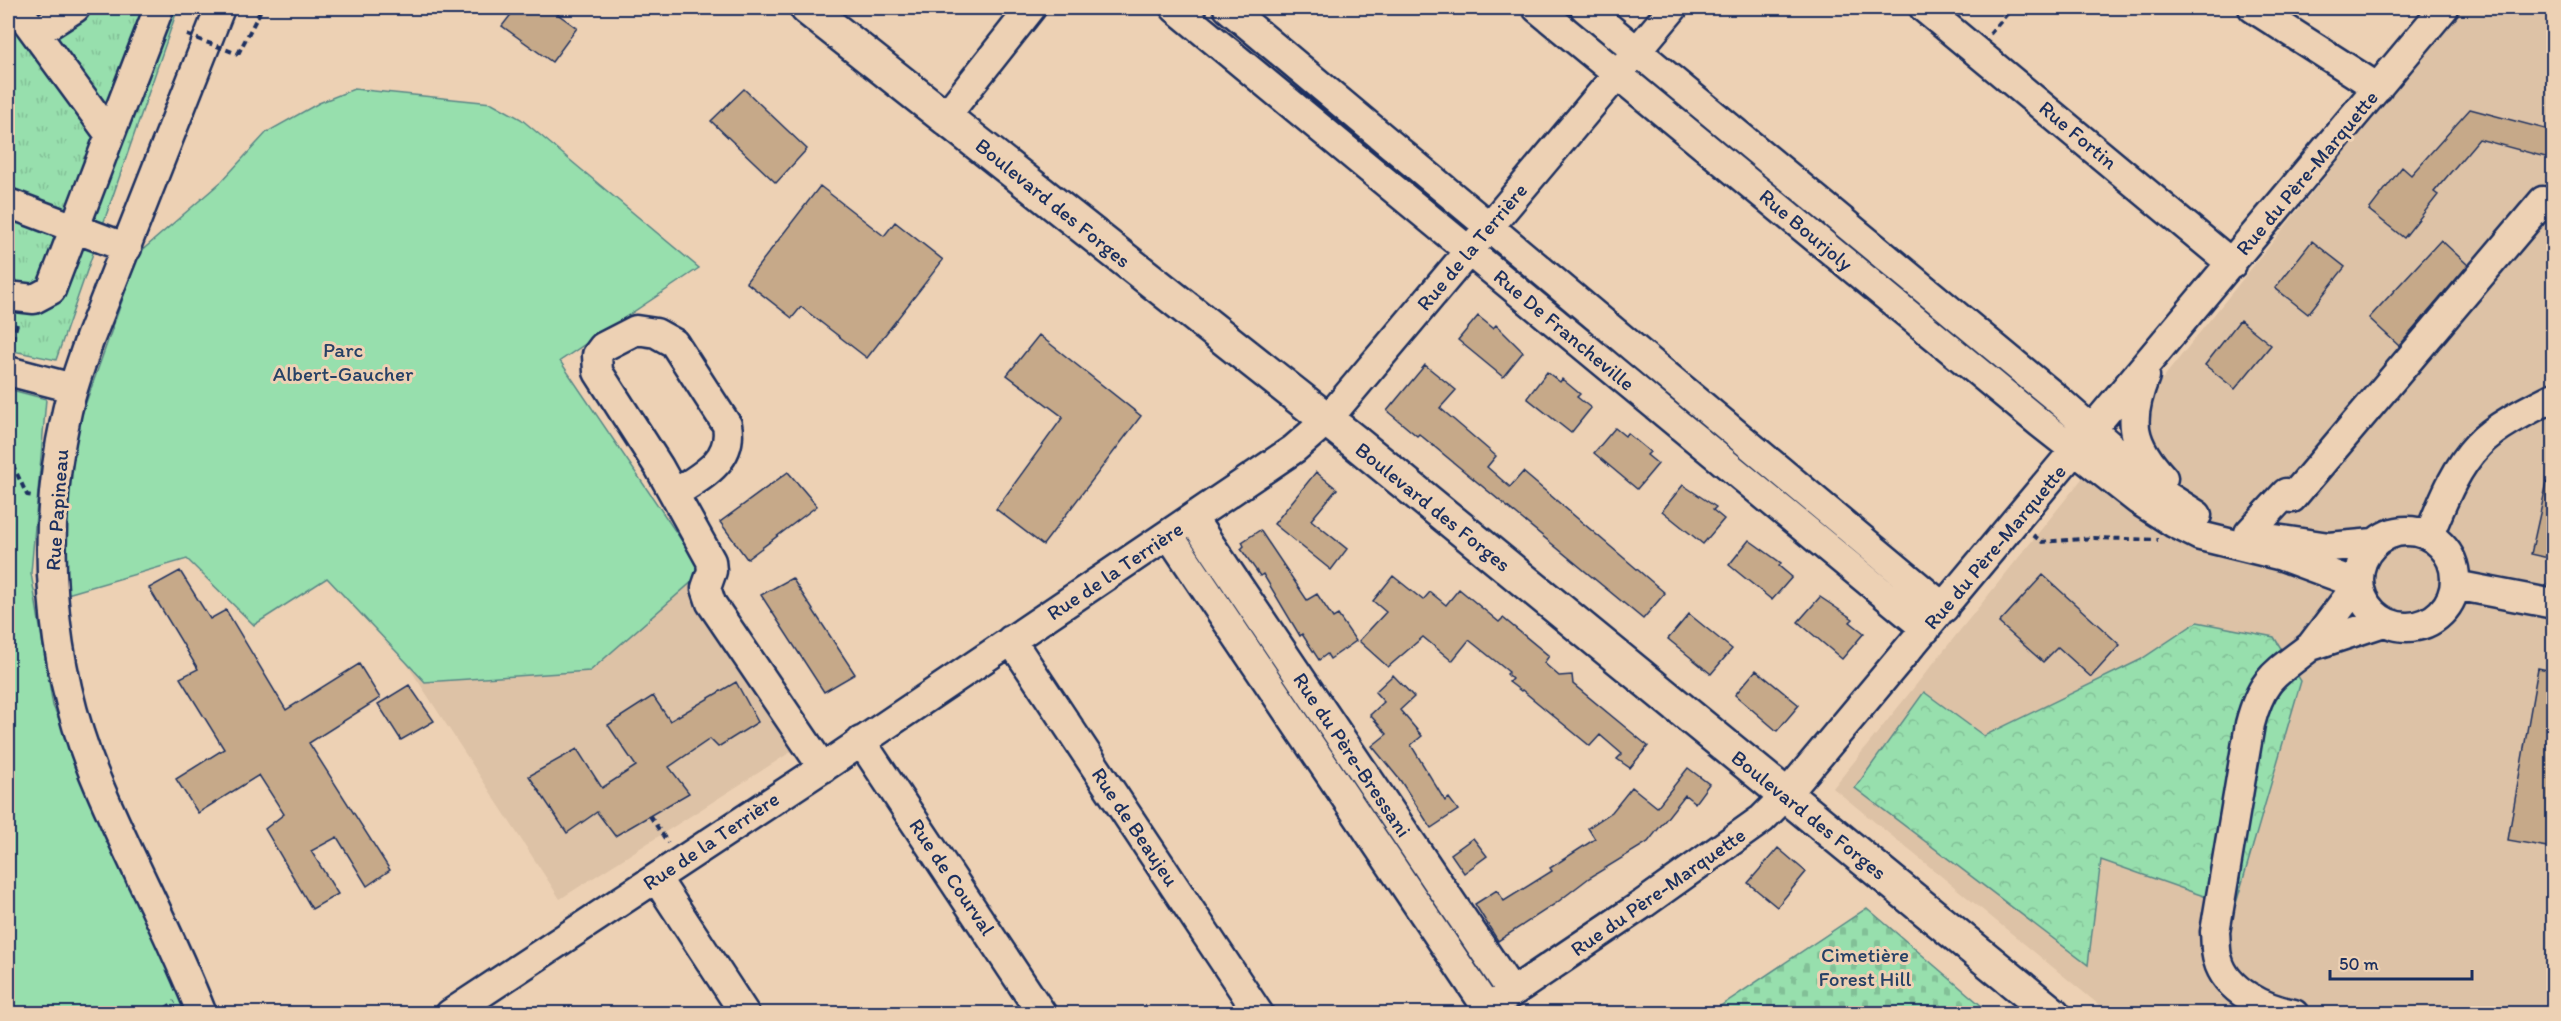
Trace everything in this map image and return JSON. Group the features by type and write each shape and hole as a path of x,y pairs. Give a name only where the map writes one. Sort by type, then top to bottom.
{"main road":[{"name":"Boulevard des Forges","path":"807,8 1326,421 2053,1014"}],"street":[{"path":"17,8 110,135"},
{"path":"36,33 75,8"},
{"path":"8,296 34,299 51,290 159,8"},
{"path":"196,40 210,8"},
{"name":"Rue Papineau","path":"196,1011 105,801 73,711 62,662 53,598 52,559 54,500 65,418 73,388 90,338 127,248 196,40 220,8"},
{"path":"945,117 1031,8"},
{"name":"Rue De Francheville","path":"1174,8 1926,629"},
{"name":"Rue De Francheville","path":"1228,8 1944,608"},
{"name":"Rue Bourjoly","path":"1537,8 1617,74 2084,441"},
{"name":"Rue Bourjoly","path":"1585,8 2084,441"},
{"name":"Rue de la Terrière","path":"450,1014 823,768 1294,449 1326,421 1673,8"},
{"name":"Rue Fortin","path":"1924,8 2232,264"},
{"path":"2253,8 2378,88"},
{"name":"Rue du Père-Marquette","path":"1484,1011 1676,881 1762,819 1786,795 2150,363 2444,8"},
{"path":"2249,533 2289,495 2543,201 2553,203"},
{"path":"8,203 127,248"},
{"path":"674,494 710,470 721,459 729,436 727,425 674,343 656,333 636,330 603,347 597,355 598,372 674,494 711,561 712,571 706,588 711,603 823,768"},
{"path":"8,363 73,388"},
{"path":"2150,363 2135,405 2134,429 2151,463 2192,523 2285,542 2329,547 2374,543"},
{"path":"2429,536 2451,482 2478,444 2528,410 2553,397"},
{"path":"2084,441 2138,500 2192,523 2221,542 2282,556 2358,584"},
{"name":"Rue du Père-Bressani","path":"1193,519 1512,992"},
{"path":"2400,531 2415,531 2429,536 2441,544 2450,556 2455,570 2455,585 2451,600 2442,613 2429,622 2406,627 2384,622 2371,612 2362,599 2358,584 2359,569 2365,555 2374,543 2386,535 2400,531"},
{"name":"Rue du Père-Bressani","path":"1169,535 1484,1011"},
{"path":"2294,1014 2281,1011 2240,993 2218,962 2215,932 2250,724 2257,697 2269,679 2311,646 2358,584"},
{"path":"2455,585 2553,604"},
{"path":"2311,646 2384,622"},
{"name":"Rue de Beaujeu","path":"1011,640 1259,1014"},
{"name":"Rue de Courval","path":"861,741 1042,1014"},
{"path":"656,878 744,1014"}],"path":[{"path":"196,40 238,54 262,8"},
{"path":"1976,51 2013,8"},
{"path":"8,363 15,329"},
{"path":"8,455 27,495 54,500"},
{"path":"2017,521 2042,542 2094,537 2181,542 2192,523"},
{"path":"650,816 680,862"}],"shaded area":[{"path":"2461,8 2553,8 2553,1013 2109,1013 1833,788"},
{"path":"313,520 700,561 816,736 560,899"}],"green space":[{"path":"32,8 178,8 56,360 8,350 8,25"},
{"name":"Parc Albert-Gaucher","path":"354,89 492,103 521,119 699,268 560,361 703,572 590,671 425,682 327,578 254,625 187,559 64,595 66,459 139,253 222,181 267,132 319,103"},
{"path":"8,389 46,399 31,573 53,706 195,1009 188,1013 8,1013"},
{"path":"2197,622 2274,637 2301,681 2235,907 2101,860 2088,965 1855,788 1924,692 1984,736 2140,660"},
{"name":"Cimetière Forest Hill","path":"1867,908 1990,1013 1710,1013"}],"building":[{"path":"516,8 549,8 577,28 552,62 502,26"},
{"path":"744,89 807,149 776,183 711,121"},
{"path":"2470,109 2553,131 2553,159 2479,139 2434,192 2438,195 2404,238 2369,210 2402,167 2411,175"},
{"path":"820,186 884,236 895,222 943,260 867,358 801,307 792,318 746,282"},
{"path":"2441,240 2468,265 2399,346 2369,318"},
{"path":"2312,241 2345,267 2308,314 2275,288"},
{"path":"1478,316 1493,328 1496,325 1523,352 1503,377 1458,340"},
{"path":"2240,320 2271,345 2235,389 2205,365"},
{"path":"1039,335 1141,416 1043,545 996,509 1063,417 1007,375"},
{"path":"1425,365 1456,390 1440,408 1496,456 1487,467 1510,487 1523,472 1665,593 1643,619 1419,434 1417,436 1387,411"},
{"path":"1547,372 1560,382 1562,379 1580,394 1577,397 1591,408 1571,433 1527,398"},
{"path":"1615,428 1625,436 1627,433 1650,452 1647,455 1658,464 1637,489 1594,453"},
{"path":"788,472 817,506 747,559 720,522"},
{"path":"1316,472 1337,489 1311,520 1347,549 1331,570 1274,524"},
{"path":"2547,482 2553,483 2553,559 2531,554"},
{"path":"1683,485 1716,507 1713,510 1724,519 1703,544 1662,511"},
{"path":"1260,530 1307,600 1317,594 1333,618 1338,615 1356,641 1330,659 1327,654 1319,660 1302,634 1300,636 1263,574 1260,576 1241,549 1244,546 1242,542"},
{"path":"1749,540 1781,563 1779,566 1792,577 1772,600 1729,565"},
{"path":"180,571 210,619 226,610 286,710 359,664 380,698 309,743 390,870 367,886 337,837 311,851 338,894 312,909 265,829 284,814 259,775 198,813 176,779 224,749 180,678 198,669 149,588"},
{"path":"2043,575 2120,645 2091,677 2058,647 2043,662 1999,623"},
{"path":"1393,576 1423,600 1430,592 1446,605 1459,589 1499,622 1503,618 1549,656 1544,663 1559,676 1572,675 1573,684 1648,746 1630,768 1617,759 1622,754 1600,735 1590,746 1509,682 1512,679 1507,674 1509,672 1469,640 1452,661 1423,637 1388,667 1359,641 1386,612 1373,601"},
{"path":"792,578 855,674 824,692 761,595"},
{"path":"1820,597 1853,619 1850,622 1864,633 1842,659 1798,622"},
{"path":"1689,614 1732,649 1711,674 1668,639"},
{"path":"2538,668 2553,671 2553,848 2508,840"},
{"path":"1756,670 1799,705 1777,731 1735,695"},
{"path":"1393,675 1414,697 1400,710 1422,736 1411,745 1445,801 1449,798 1458,810 1431,828 1400,780 1372,746 1387,734 1370,715 1384,702 1375,692"},
{"path":"736,682 758,722 718,747 710,739 669,767 689,793 615,836 597,812 567,833 529,776 577,749 602,788 636,766 608,725 653,696 670,721"},
{"path":"409,685 434,721 401,740 378,704"},
{"path":"1688,768 1709,784 1695,803 1685,795 1648,842 1589,878 1555,904 1498,941 1475,904 1497,890 1504,901 1552,871 1550,868 1595,839 1588,828 1612,812 1632,787 1657,807"},
{"path":"1473,838 1487,856 1464,873 1451,854"},
{"path":"1778,848 1806,872 1777,907 1748,883"}]}
